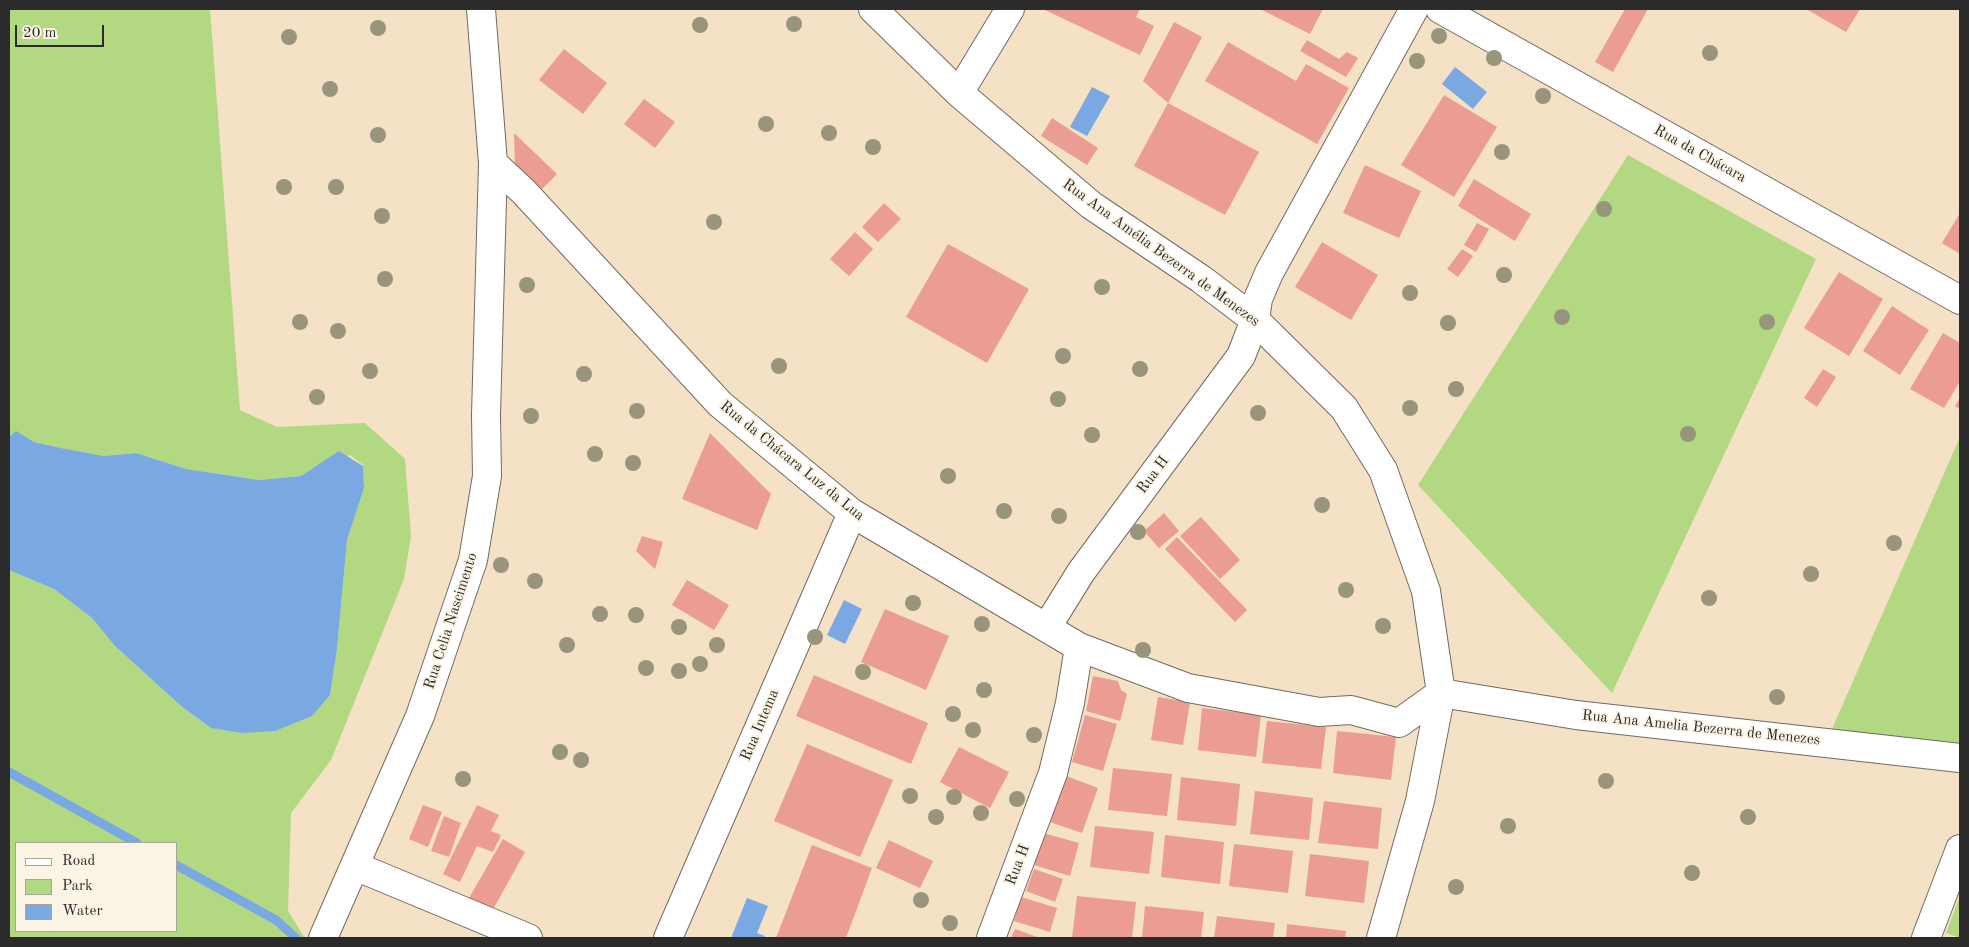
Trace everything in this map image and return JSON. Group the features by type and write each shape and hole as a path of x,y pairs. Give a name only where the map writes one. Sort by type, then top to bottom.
{"street":[{"path":"481,9 493,163"},
{"name":"Rua Ana Amélia Bezerra de Menezes","path":"873,9 959,93 1091,206 1201,279 1255,320 1344,408 1383,470 1426,591 1442,693 1420,801 1381,938"},
{"path":"959,93 1010,9"},
{"name":"Rua H","path":"1047,627 1080,572 1241,356 1255,320 1258,299 1269,274 1414,9"},
{"name":"Rua da Chácara","path":"1440,9 1960,300"},
{"name":"Rua da Chácara Luz da Lua","path":"493,163 524,192 720,404 852,512 1079,647 1188,688 1272,705 1319,712 1351,710 1399,724 1442,693"},
{"name":"Rua Celia Nascimento","path":"322,938 420,716 472,560 487,476 486,415 493,163"},
{"name":"Rua Intema","path":"668,938 852,512"},
{"name":"Rua H","path":"991,938 1053,773 1070,703 1079,647"},
{"name":"Rua Ana Amelia Bezerra de Menezes","path":"1442,693 1576,714 1960,758"},
{"path":"1926,938 1960,849"},
{"path":"355,866 528,938"}],"green space":[{"path":"9,9 210,9 240,410 277,427 365,423 405,459 411,536 404,579 331,760 291,813 288,911 305,938 9,938 9,570 54,589 92,618 115,646 181,706 211,728 330,695 337,649 347,540 364,488 363,465 350,455 317,466 301,476 259,480 186,469 136,453 104,456 61,448 34,442 16,432 9,437"},
{"path":"1628,155 1816,259 1612,693 1418,485"},
{"path":"1960,437 1960,745 1832,729"},
{"path":"1960,896 1960,938 1946,933"}],"water":[{"path":"1455,67 1487,92 1473,109 1442,84"},
{"path":"1092,87 1110,96 1087,136 1070,127"},
{"path":"16,431 34,442 61,448 104,456 136,453 186,469 259,480 301,476 339,451 363,466 364,488 347,540 337,649 330,695 312,716 275,731 243,733 211,728 181,706 115,646 92,618 54,589 9,570 9,437"},
{"path":"844,600 862,609 845,644 827,635"},
{"path":"747,898 768,906 757,933 765,936 764,938 731,938"}],"building":[{"path":"1046,9 1140,9 1136,17 1154,26 1140,55"},
{"path":"1260,9 1323,9 1310,34"},
{"path":"1625,9 1648,9 1613,72 1595,62"},
{"path":"1806,9 1860,9 1846,32"},
{"path":"1174,22 1202,37 1168,103 1143,81"},
{"path":"1307,40 1339,59 1347,52 1358,58 1346,77 1300,51"},
{"path":"1228,42 1296,81 1306,64 1349,88 1317,144 1205,81"},
{"path":"564,49 607,83 583,114 539,80"},
{"path":"1444,95 1497,127 1454,197 1401,165"},
{"path":"644,99 675,122 655,148 624,124"},
{"path":"1168,103 1259,152 1225,215 1134,166"},
{"path":"1052,118 1098,148 1087,165 1041,136"},
{"path":"514,133 557,174 542,189 515,164"},
{"path":"1365,165 1421,191 1399,238 1343,213"},
{"path":"1474,179 1531,214 1515,241 1458,206"},
{"path":"884,203 901,219 878,242 862,227"},
{"path":"1960,213 1960,254 1942,243"},
{"path":"1477,223 1489,229 1476,252 1464,245"},
{"path":"855,232 873,249 849,276 830,259"},
{"path":"1322,242 1378,275 1351,320 1295,287"},
{"path":"948,244 1029,289 987,363 906,317"},
{"path":"1462,249 1473,256 1458,277 1447,269"},
{"path":"1839,272 1883,299 1849,356 1804,328"},
{"path":"1892,306 1929,330 1900,375 1863,351"},
{"path":"1943,333 1960,343 1960,381 1944,408 1910,389"},
{"path":"1823,369 1836,377 1817,407 1804,398"},
{"path":"1960,398 1960,409 1955,406"},
{"path":"710,433 771,494 757,530 682,499"},
{"path":"1164,513 1179,531 1159,548 1144,531"},
{"path":"1201,517 1240,560 1220,579 1180,536"},
{"path":"642,536 663,542 655,569 636,551"},
{"path":"1177,537 1247,610 1235,622 1165,549"},
{"path":"687,580 729,605 714,630 672,605"},
{"path":"885,609 949,636 926,690 861,662"},
{"path":"814,675 928,723 911,764 796,716"},
{"path":"1093,676 1118,681 1121,690 1127,694 1120,721 1086,711"},
{"path":"1158,697 1190,702 1183,745 1151,740"},
{"path":"1202,708 1261,715 1256,757 1198,750"},
{"path":"1085,715 1117,724 1103,771 1072,762"},
{"path":"1267,721 1326,727 1321,769 1262,763"},
{"path":"1337,731 1396,737 1391,780 1333,773"},
{"path":"807,744 893,780 860,857 774,821"},
{"path":"959,747 1009,772 990,808 940,782"},
{"path":"1113,768 1172,774 1167,816 1108,810"},
{"path":"1061,774 1098,788 1082,833 1044,820"},
{"path":"1181,777 1240,784 1236,826 1177,820"},
{"path":"1255,791 1313,798 1309,840 1250,834"},
{"path":"1324,801 1382,808 1378,849 1318,843"},
{"path":"423,805 442,812 428,847 409,839"},
{"path":"477,805 499,815 491,831 501,835 493,852 477,846 460,882 443,874"},
{"path":"444,816 461,823 449,857 431,851"},
{"path":"1095,826 1154,832 1149,874 1090,867"},
{"path":"1043,833 1079,843 1070,876 1034,865"},
{"path":"1165,835 1224,842 1220,884 1161,877"},
{"path":"503,839 525,852 492,911 469,898"},
{"path":"889,840 933,861 920,888 876,868"},
{"path":"1234,844 1293,851 1288,893 1229,886"},
{"path":"812,845 872,868 846,938 776,938"},
{"path":"1310,854 1369,861 1364,903 1305,896"},
{"path":"1034,869 1063,879 1055,902 1026,891"},
{"path":"1077,896 1136,902 1132,938 1072,938"},
{"path":"1021,897 1057,908 1050,932 1014,921"},
{"path":"1145,906 1204,912 1201,938 1142,938"},
{"path":"1217,916 1275,923 1273,938 1214,938"},
{"path":"1287,924 1346,931 1345,938 1286,938"},
{"path":"1015,929 1040,938 1011,938"}],"waterway":[{"path":"9,772 135,842"},
{"path":"178,866 276,920 296,938"}]}
